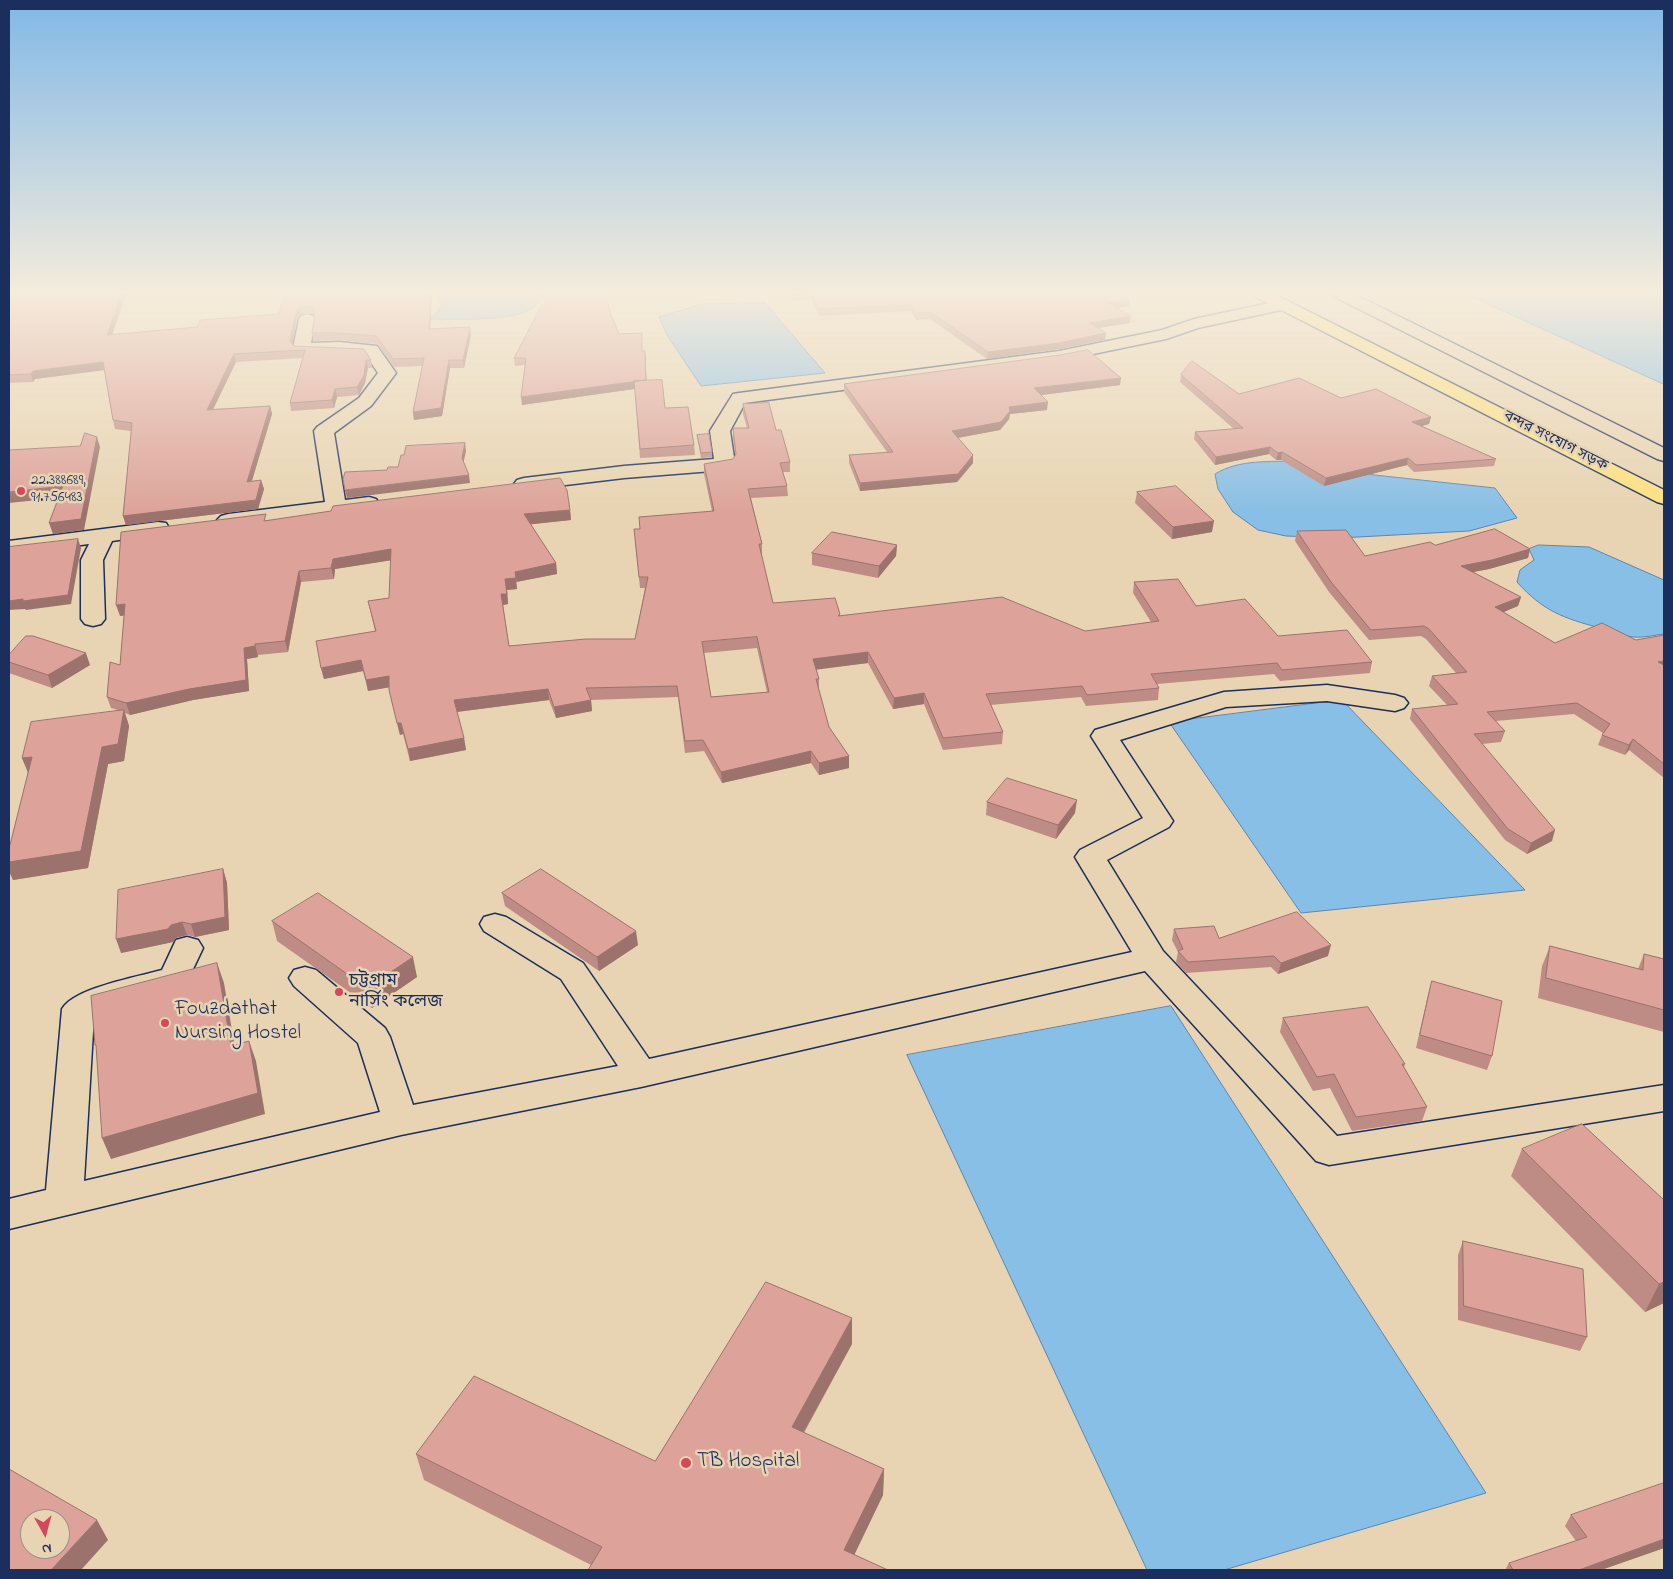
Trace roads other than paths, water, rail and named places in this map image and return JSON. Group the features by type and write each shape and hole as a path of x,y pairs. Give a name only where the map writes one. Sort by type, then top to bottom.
{"highway":[{"name":"বন্দর সংযোগ সড়ক","path":"1403,366 1664,498"}],"street":[{"path":"336,508 324,431 365,402 387,373 382,366"},
{"path":"509,486 624,472 725,464 720,431 739,398 988,366"},
{"path":"1485,366 1664,455"},
{"path":"210,522 383,502"},
{"path":"9,548 172,526"},
{"path":"93,619 92,560 104,534"},
{"path":"1395,703 1328,693 1224,700 1104,736 1159,821 1090,857 1152,959 1329,1151 1664,1098"},
{"path":"495,924 572,971 641,1074"},
{"path":"64,1200 78,1009 108,996 174,978 187,948"},
{"path":"9,1214 401,1120 641,1074 1152,959"},
{"path":"304,978 373,1037 401,1120"}],"water":[{"path":"687,366 819,366 825,373 701,386"},
{"path":"1624,366 1664,366 1664,384"},
{"path":"1298,461 1356,473 1495,488 1517,518 1469,531 1340,538 1286,536 1258,530 1233,512 1218,489 1215,474 1224,469 1255,462"},
{"path":"1539,545 1589,547 1664,580 1664,634 1641,637 1625,636 1575,621 1545,607 1517,582 1520,570 1534,560 1529,549"},
{"path":"1342,700 1525,890 1301,913 1169,722"},
{"path":"1171,1006 1486,1493 1224,1570 1147,1570 907,1055"}],"place":[{"name":"22.388689, 91.756483","path":"21,491"},
{"name":"চট্টগ্রাম নার্সিং কলেজ","path":"339,992"},
{"name":"Fouzdathat Nursing Hostel","path":"165,1023"},
{"name":"TB Hospital","path":"686,1463"}]}
